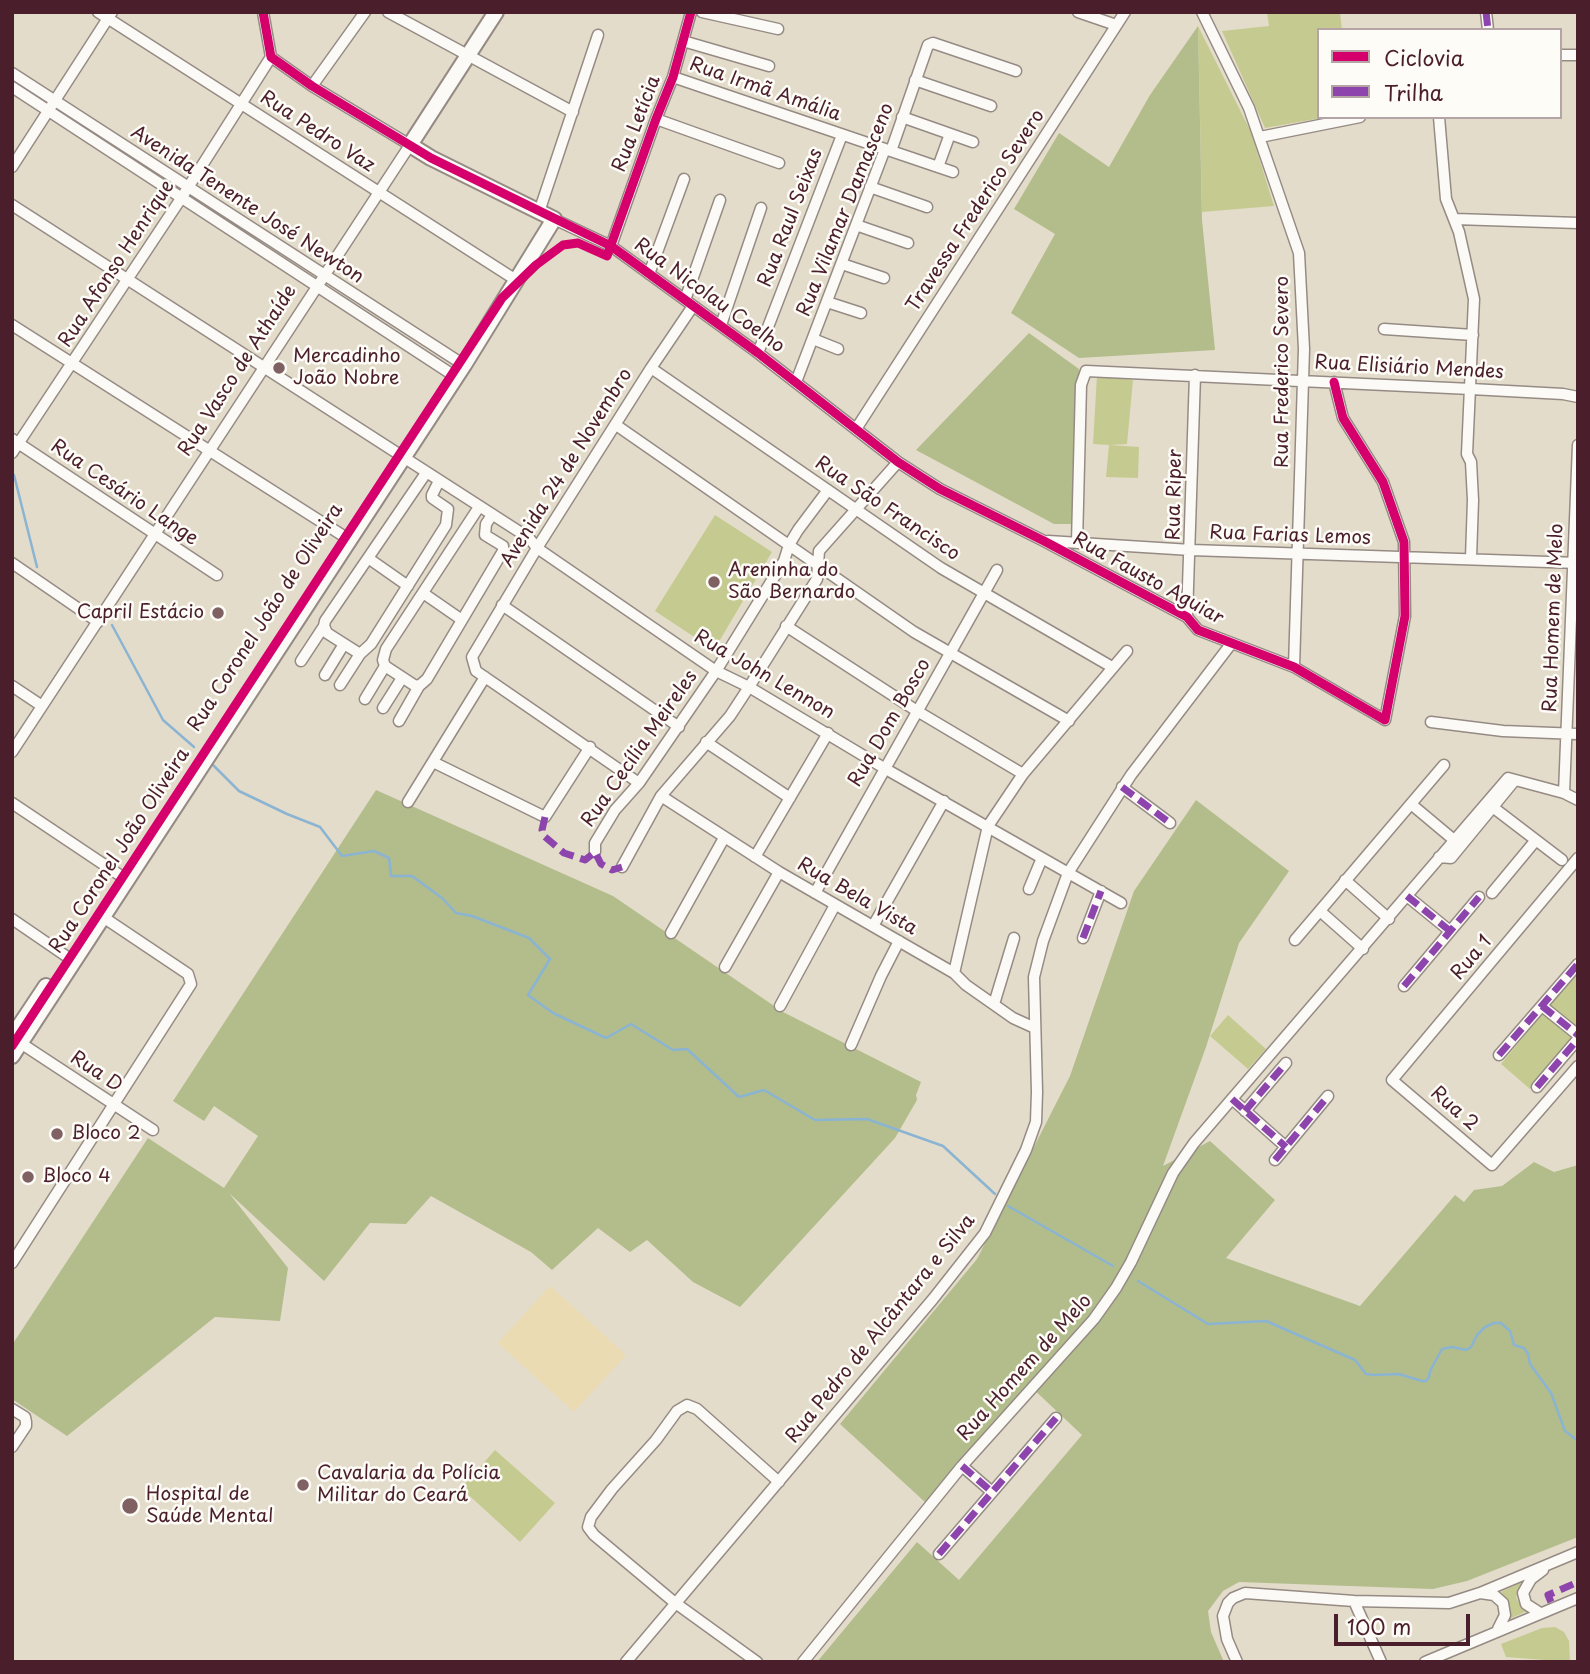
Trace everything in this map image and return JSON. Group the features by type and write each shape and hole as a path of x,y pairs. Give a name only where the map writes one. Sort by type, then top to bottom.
{"street":[{"path":"263,12 271,57"},
{"path":"312,86 365,12"},
{"name":"Rua Vasco de Athaíde","path":"12,752 496,12"},
{"name":"Rua Letícia","path":"611,246 673,77 691,12"},
{"path":"702,12 778,29"},
{"path":"1078,12 1116,25"},
{"name":"Travessa Frederico Severo","path":"856,429 1125,12"},
{"name":"Rua Frederico Severo","path":"1202,12 1235,77 1260,136 1299,253 1303,380 1294,667"},
{"path":"391,13 573,112"},
{"path":"12,167 106,14"},
{"name":"Rua Pedro Vaz","path":"106,14 513,279"},
{"name":"Rua Coronel João de Oliveira","path":"14,1043 66,956 123,877 513,279 547,216 573,112 598,35"},
{"path":"682,41 769,66"},
{"name":"Rua Vilamar Damasceno","path":"796,382 870,187 902,117 929,44 933,43 1016,71"},
{"name":"Rua Nicolau Coelho","path":"271,57 312,86 410,145 611,246 721,324 898,463 940,489 1044,541"},
{"name":"Rua Afonso Henrique","path":"12,453 15,441 73,363 271,57"},
{"name":"Avenida Tenente José Newton","path":"12,73 54,99 317,287 456,368"},
{"name":"Rua Irmã Amália","path":"673,77 953,172"},
{"path":"915,80 991,106"},
{"name":"Avenida Tenente José Newton","path":"12,87 324,277 456,368"},
{"path":"902,117 973,142"},
{"path":"656,119 779,163"},
{"path":"1260,136 1349,119"},
{"path":"1439,119 1446,199 1455,219 1474,299 1467,454 1471,462 1473,500 1471,558"},
{"path":"938,167 950,134"},
{"name":"Rua Raul Seixas","path":"758,352 842,135"},
{"path":"649,274 684,179"},
{"path":"870,187 927,207"},
{"name":"Avenida 24 de Novembro","path":"485,677 473,667 475,649 689,303 720,200"},
{"name":"Rua John Lennon","path":"12,205 529,538 537,548 716,671 749,687 884,768 1121,903"},
{"path":"721,324 761,208"},
{"path":"1455,219 1578,223"},
{"path":"856,225 908,243"},
{"path":"842,264 884,278"},
{"path":"827,302 861,313"},
{"path":"12,325 342,535"},
{"path":"1384,329 1473,335"},
{"path":"813,339 838,349"},
{"name":"Rua São Francisco","path":"651,368 941,568 1111,667"},
{"name":"Rua Elisiário Mendes","path":"1077,542 1081,385 1086,371 1471,388 1578,397"},
{"name":"Rua Riper","path":"1187,617 1195,375"},
{"path":"1334,382 1343,418 1382,482 1404,542 1405,557"},
{"name":"Rua Elisiário Mendes","path":"1563,394 1578,390"},
{"path":"616,425 914,632 1069,721"},
{"name":"Rua Cesário Lange","path":"15,441 217,575"},
{"name":"Rua Homem de Melo","path":"1439,857 1451,858 1512,779 1564,793 1573,734 1578,445"},
{"name":"Rua Coronel João de Oliveira","path":"14,1043 103,917 123,877 342,535 399,456"},
{"path":"622,867 661,796 730,716 817,579 819,551 898,463"},
{"path":"301,661 325,621 426,474"},
{"path":"340,685 360,654 371,644 446,525 448,509 432,495 439,481"},
{"name":"Rua Cecília Meireles","path":"595,852 595,843 615,810 639,783 679,727 784,561 789,545 828,490"},
{"path":"419,686 385,666 383,660 386,649 479,507"},
{"path":"400,721 503,551 503,545 485,535 486,524 492,515"},
{"name":"Rua Farias Lemos","path":"1044,541 1191,550 1576,563"},
{"name":"Rua Fausto Aguiar","path":"1044,541 1187,617 1198,630 1294,667 1385,720 1405,616 1405,557"},
{"path":"368,558 408,586"},
{"path":"12,564 98,622"},
{"name":"Rua Dom Bosco","path":"815,893 997,570"},
{"path":"423,593 462,620"},
{"path":"502,605 679,727"},
{"path":"324,626 327,633 360,654"},
{"path":"786,626 917,711 1023,774"},
{"path":"325,675 344,644"},
{"name":"Rua Pedro de Alcântara e Silva","path":"626,1662 973,1250 993,1218 1026,1150 1036,1122 1034,977 1036,963 1068,873 1122,787 1231,644"},
{"path":"954,973 988,826 1023,774 1127,651"},
{"path":"365,699 385,666"},
{"path":"408,802 485,677 639,783"},
{"path":"383,708 402,678"},
{"path":"12,686 42,706"},
{"path":"1431,722 1503,731 1573,734"},
{"path":"755,857 828,733"},
{"path":"706,742 790,798"},
{"path":"433,762 545,817 590,747"},
{"path":"1295,940 1444,765"},
{"path":"1122,787 1170,823"},
{"path":"1564,793 1578,800"},
{"name":"Rua Bela Vista","path":"661,796 779,872 954,973 966,985 1021,1023 1035,1028"},
{"path":"873,926 944,801"},
{"path":"12,803 123,877"},
{"path":"1411,804 1454,840"},
{"path":"1490,805 1562,860"},
{"name":"Rua Homem de Melo","path":"803,1662 962,1466 1108,1301 1131,1262 1172,1173 1194,1143 1363,949 1439,857 1490,805"},
{"path":"671,933 724,838"},
{"path":"1492,893 1536,840"},
{"path":"1030,889 1042,858"},
{"name":"Rua 1","path":"1392,1080 1578,858"},
{"path":"726,967 779,872"},
{"path":"1345,880 1388,919"},
{"path":"1083,938 1101,891"},
{"path":"1407,896 1450,931"},
{"path":"1404,986 1479,897"},
{"path":"780,1006 835,905"},
{"path":"1320,911 1363,949"},
{"path":"12,1263 191,984 188,974 103,917"},
{"path":"12,919 66,956"},
{"path":"994,1004 1014,938"},
{"path":"851,1045 899,942"},
{"path":"1499,1055 1578,964"},
{"path":"1537,1087 1578,1037 1542,1006"},
{"name":"Rua D","path":"14,1043 153,1130"},
{"path":"1245,1111 1286,1063"},
{"name":"Rua 2","path":"1392,1080 1492,1165 1578,1066"},
{"path":"1275,1160 1328,1097"},
{"path":"1232,1099 1286,1147"},
{"path":"757,1662 674,1602 588,1527 594,1511 677,1412 687,1405 697,1409 779,1482"},
{"path":"12,1409 25,1418 26,1426 12,1447"},
{"path":"939,1554 1056,1418"},
{"path":"962,1466 992,1492"},
{"path":"1237,1662 1223,1625 1225,1608 1233,1598 1245,1593 1354,1601 1449,1603 1578,1552"},
{"path":"1540,1613 1525,1604 1523,1593 1531,1579 1551,1563"},
{"path":"1480,1592 1494,1595 1503,1603 1505,1615 1498,1629"},
{"path":"1425,1662 1498,1629 1578,1598"},
{"path":"1354,1601 1381,1662"}],"green space":[{"path":"1267,12 1340,12 1342,28 1317,28 1317,119 1265,128 1222,31 1269,26"},
{"path":"1198,26 1251,132 1274,206 1202,212"},
{"path":"1198,26 1202,220 1215,350 1079,358 1011,313 1055,234 1014,209 1059,133 1109,167 1150,95"},
{"path":"1029,333 1079,369 1074,524 1054,524 916,450"},
{"path":"1097,375 1133,380 1127,444 1110,445 1139,447 1138,478 1106,477 1109,445 1093,444"},
{"name":"Areninha do São Bernardo","path":"715,515 772,552 714,650 655,611"},
{"path":"376,790 613,896 783,1012 921,1082 917,1100 895,1138 740,1307 693,1282 647,1240 630,1252 598,1228 552,1270 531,1252 431,1196 406,1224 370,1223 324,1281 229,1193 288,1268 280,1321 215,1317 67,1436 12,1399 12,1345 148,1138 224,1188 258,1136 214,1106 204,1121 173,1101"},
{"path":"1196,800 1289,871 1239,943 1206,1047 1163,1166 1210,1141 1275,1200 1226,1258 1360,1306 1455,1195 1464,1202 1474,1190 1502,1186 1534,1162 1554,1172 1578,1165 1578,1537 1467,1581 1433,1589 1239,1582 1223,1591 1208,1611 1211,1632 1224,1662 817,1662 917,1542 959,1580 1082,1435 1028,1384 926,1503 840,1424 977,1259 1070,1076 1134,891"},
{"path":"1578,973 1578,1030 1549,1006"},
{"path":"1544,1012 1574,1037 1530,1089 1501,1064"},
{"path":"1228,1015 1266,1049 1248,1069 1210,1036"},
{"path":"495,1450 555,1503 520,1542 461,1488"},
{"path":"1522,1582 1516,1597 1527,1611 1507,1620 1510,1607 1501,1592"},
{"path":"1555,1627 1564,1632 1569,1641 1570,1662 1506,1657 1501,1644 1542,1628"}],"sand":[{"path":"550,1286 626,1355 574,1412 498,1343"}],"waterway":[{"path":"14,475 37,567"},
{"path":"112,625 163,720 194,747"},
{"path":"213,765 239,791 320,827 342,856 374,851 389,858 391,876 412,876 442,898 456,913 472,916 529,938 550,959 528,995 553,1013 606,1038 631,1024 673,1050 687,1049 739,1097 764,1090 815,1120 867,1119 943,1146 995,1194"},
{"path":"1008,1206 1113,1266"},
{"path":"1138,1281 1208,1324 1266,1321 1355,1360 1366,1374 1399,1374 1422,1381 1429,1377 1442,1349 1452,1347 1466,1350 1485,1327 1501,1323 1510,1331 1514,1345 1524,1348 1528,1354 1530,1364 1551,1393 1565,1431 1578,1441"}],"marked path":[{"path":"1486,12 1488,28"},
{"path":"1122,787 1170,823"},
{"path":"545,817 542,830 544,836 564,853 585,860 595,852 601,864 612,870 622,867"},
{"path":"1083,938 1101,891"},
{"path":"1407,896 1450,931"},
{"path":"1404,986 1479,897"},
{"path":"1499,1055 1578,964"},
{"path":"1542,1006 1578,1035"},
{"path":"1537,1087 1578,1039"},
{"path":"1245,1111 1286,1063"},
{"path":"1275,1160 1328,1096"},
{"path":"1232,1099 1286,1147"},
{"path":"939,1554 1056,1418"},
{"path":"962,1466 992,1492"},
{"path":"1551,1602 1548,1595 1578,1582"}],"cycle path":[{"path":"263,12 271,57 312,86 431,158 611,246 758,353 898,462 940,489 1187,617 1198,630 1294,667 1385,720 1405,616 1404,542 1383,482 1343,418 1334,382"},
{"name":"Rua Coronel João Oliveira","path":"12,1046 502,298 536,265 563,245 578,243 607,256 673,77 691,12"}],"place":[{"name":"Mercadinho João Nobre","path":"279,368"},
{"name":"Areninha do São Bernardo","path":"714,582"},
{"name":"Capril Estácio","path":"218,613"},
{"name":"Bloco 2","path":"57,1134"},
{"name":"Bloco 4","path":"28,1177"},
{"name":"Cavalaria da Polícia Militar do Ceará","path":"303,1485"},
{"name":"Hospital de Saúde Mental","path":"130,1506"}]}
